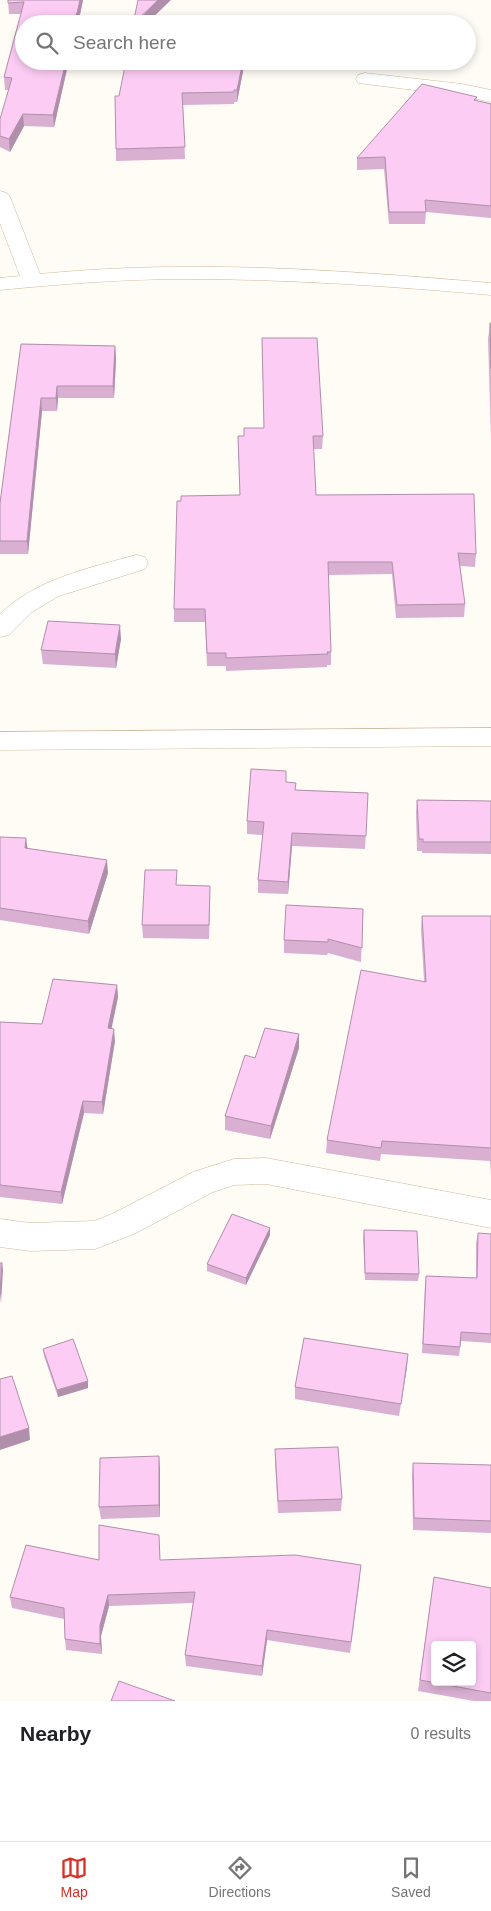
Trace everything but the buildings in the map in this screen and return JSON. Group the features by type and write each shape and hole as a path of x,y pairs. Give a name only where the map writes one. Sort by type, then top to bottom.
{"street":[{"path":"365,79 462,90 491,96"},
{"path":"0,197 32,280"},
{"path":"0,284 123,273 250,272 491,289"},
{"path":"0,629 22,606 50,590 136,563"},
{"path":"0,741 491,737"},
{"path":"0,1233 30,1237 95,1235 123,1224 204,1182 234,1172 266,1171 491,1214"}]}
